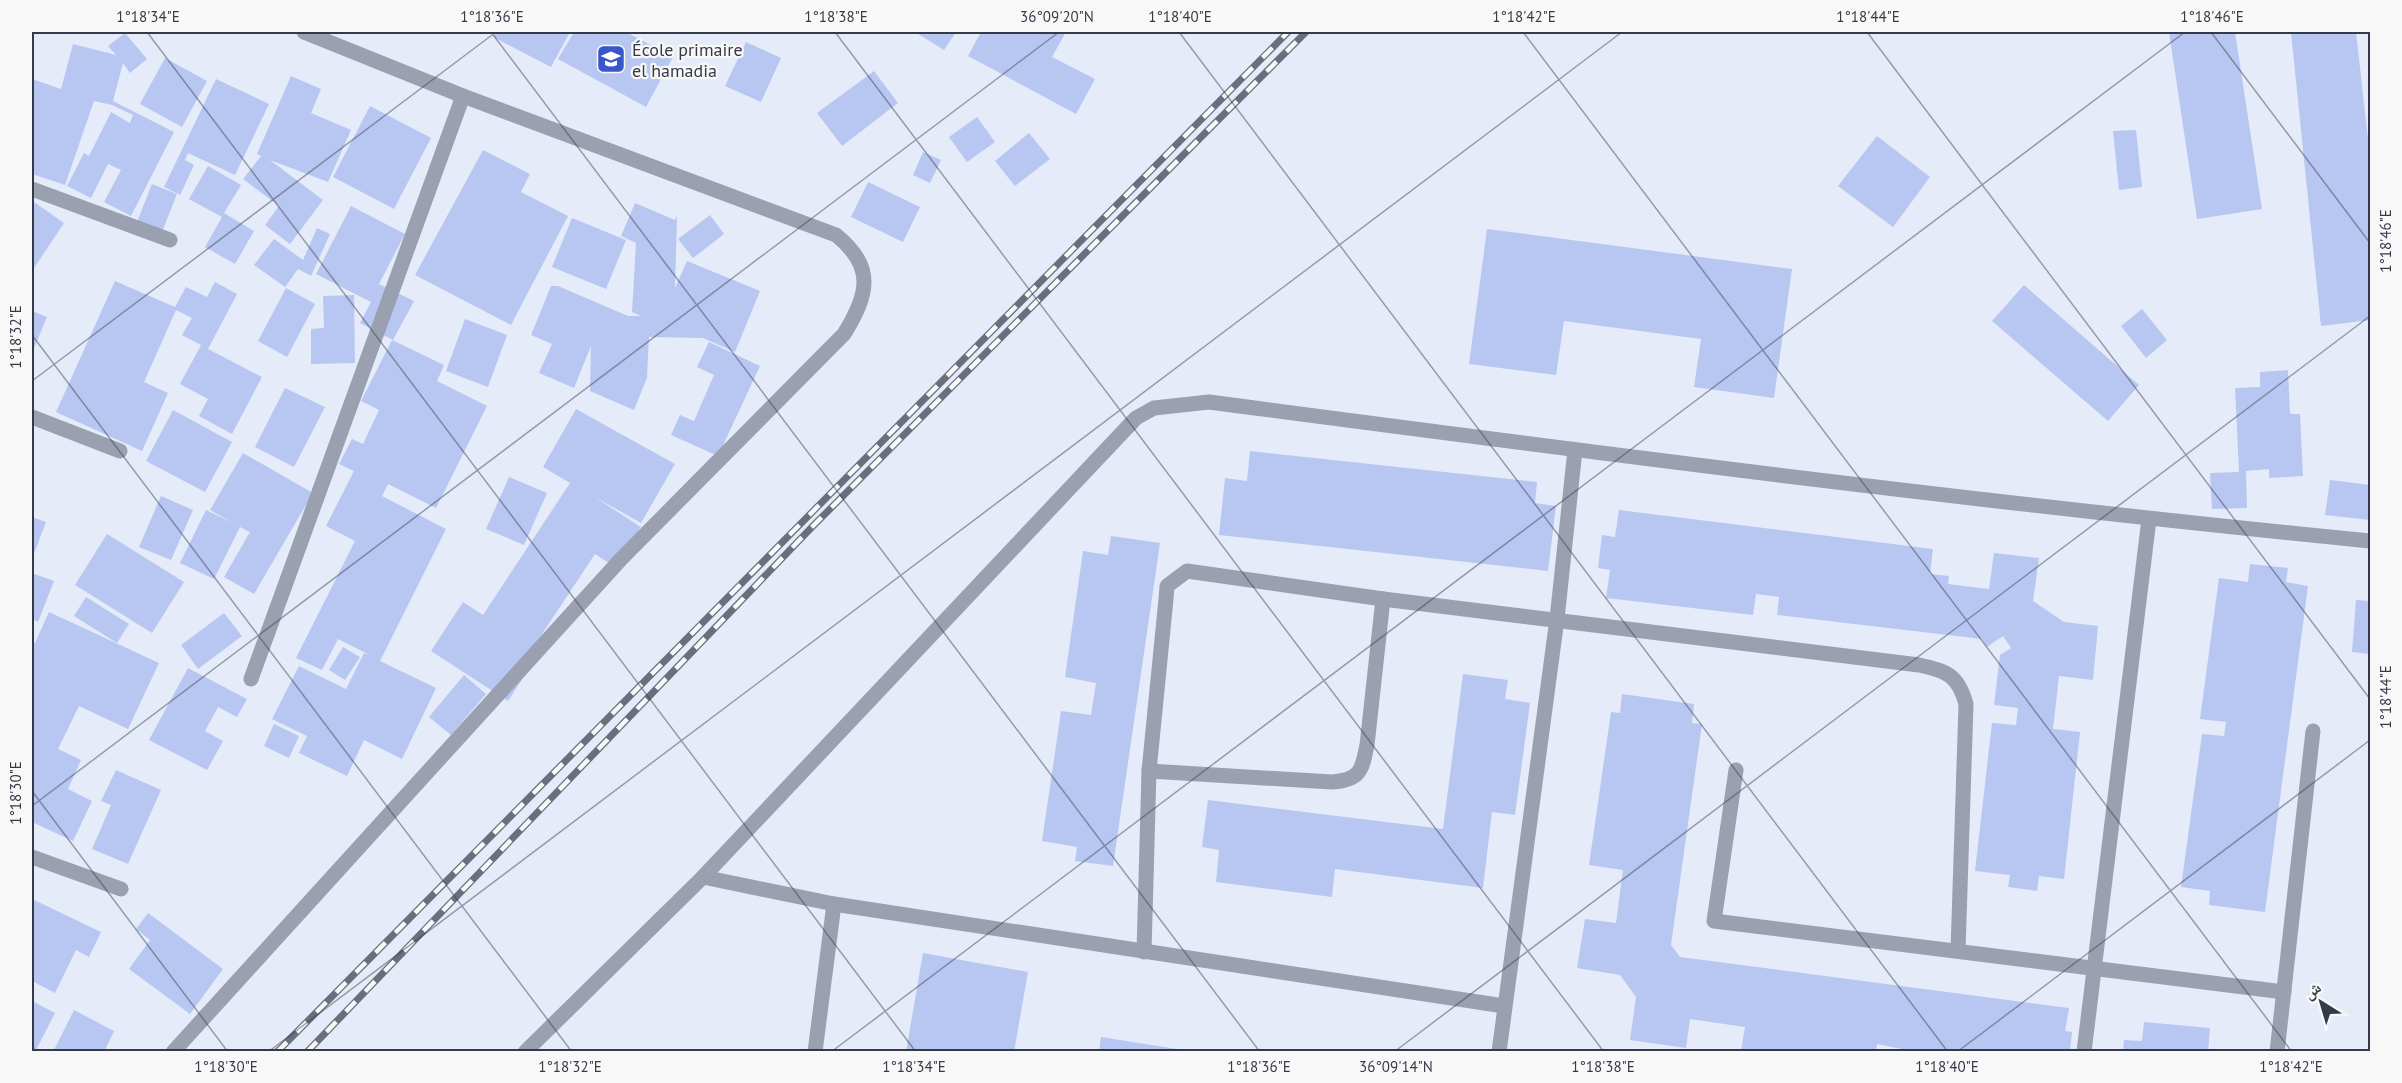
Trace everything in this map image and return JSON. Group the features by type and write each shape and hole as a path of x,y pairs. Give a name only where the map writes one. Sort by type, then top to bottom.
{"street":[{"path":"173,1052 622,558 844,334 857,313 864,292 865,282 858,259 836,235 463,96 312,33"},
{"path":"251,679 463,96"},
{"path":"32,189 170,240"},
{"path":"525,1052 703,877 1136,418 1154,408 1209,402 1575,450 2149,519 2370,541"},
{"path":"32,417 120,452"},
{"path":"1499,1052 1557,619 1575,450"},
{"path":"2084,1052 2149,519"},
{"path":"1144,952 1149,771 1167,586 1187,571 1383,599 1919,665 1946,671 1961,687 1966,704 1958,951"},
{"path":"1149,771 1332,782 1347,781 1355,776 1363,767 1367,745 1383,599"},
{"path":"2277,1052 2313,731"},
{"path":"1736,770 1714,921 2284,993"},
{"path":"32,857 121,889"},
{"path":"703,877 834,904 1504,1006"},
{"path":"815,1052 834,904"}],"building":[{"path":"496,32 570,32 551,67 493,37"},
{"path":"574,32 626,32 673,57 646,107 558,59"},
{"path":"915,32 956,32 944,50"},
{"path":"981,32 1066,32 1052,57 1095,79 1076,114 968,56"},
{"path":"2169,32 2235,32 2262,209 2197,219"},
{"path":"2291,32 2356,32 2370,157 2370,320 2321,326"},
{"path":"125,33 147,59 130,73 123,63 113,101 174,132 131,216 104,202 121,170 108,164 91,198 67,186 84,153 89,156 111,112 130,123 133,115 112,105 94,101 65,185 32,174 32,79 61,89 73,44 116,55 108,46"},
{"path":"746,42 781,58 761,102 725,86"},
{"path":"165,58 207,81 182,127 140,104"},
{"path":"874,71 898,103 842,146 817,113"},
{"path":"291,76 321,89 311,113 351,130 328,182 270,160 323,200 290,244 265,225 279,206 243,179 261,156 257,154"},
{"path":"216,79 269,104 235,175 188,153 185,160 194,165 180,195 164,187"},
{"path":"370,106 431,138 394,209 333,177"},
{"path":"977,117 995,142 967,162 949,137"},
{"path":"2136,130 2142,187 2119,190 2113,131"},
{"path":"1029,133 1050,159 1015,186 995,161"},
{"path":"1877,136 1930,177 1893,227 1838,186"},
{"path":"483,150 530,174 521,192 568,216 511,325 415,275"},
{"path":"923,152 941,160 930,183 913,175"},
{"path":"208,166 241,185 224,213 254,231 235,264 205,247 222,217 189,199"},
{"path":"868,182 920,207 903,242 851,217"},
{"path":"152,184 177,194 162,232 137,222"},
{"path":"34,202 64,223 32,271 32,206"},
{"path":"635,203 675,220 677,216 675,288 687,261 760,291 735,352 703,338 649,337 647,378 634,410 590,391 591,346 574,388 539,373 552,344 531,335 551,286 558,286 628,316 641,316 632,312 636,243 621,236"},
{"path":"351,206 405,234 379,284 414,301 393,340 360,323 371,302 316,274"},
{"path":"710,215 724,234 693,258 678,239"},
{"path":"572,218 626,240 606,289 552,267"},
{"path":"317,228 330,234 311,276 298,269 285,287 254,265 274,239 303,260"},
{"path":"1487,229 1792,269 1774,398 1694,387 1701,339 1564,321 1556,375 1469,364"},
{"path":"115,281 175,307 186,287 207,297 215,282 237,294 208,349 262,377 232,434 199,416 208,399 180,384 201,345 182,335 192,318 176,310 144,382 168,393 142,451 56,412"},
{"path":"2024,285 2139,385 2108,421 1992,321"},
{"path":"286,288 315,304 287,357 258,341"},
{"path":"354,295 355,363 311,364 311,329 324,328 323,296"},
{"path":"2142,309 2167,340 2146,358 2121,326"},
{"path":"32,311 47,317 32,353"},
{"path":"465,319 507,335 488,387 446,371"},
{"path":"392,340 444,365 437,381 487,406 436,508 388,484 382,496 446,529 380,661 436,688 402,759 364,740 347,776 299,753 307,736 272,719 299,666 346,689 364,653 370,655 338,639 322,670 296,658 355,541 326,526 354,471 339,464 352,439 363,444 379,410 361,401"},
{"path":"709,342 760,366 718,456 671,435 680,415 694,421 714,375 697,367"},
{"path":"2288,370 2290,414 2300,414 2303,476 2269,478 2269,469 2246,471 2247,508 2212,509 2210,473 2239,472 2235,388 2260,387 2260,372"},
{"path":"285,388 325,407 294,467 255,447"},
{"path":"576,409 675,464 641,523 593,496 641,527 615,567 595,554 538,640 545,644 508,701 431,651 463,602 483,615 570,483 543,467"},
{"path":"173,410 232,442 205,492 146,461"},
{"path":"1250,451 1537,482 1535,503 1556,506 1548,571 1219,535 1225,478 1247,481"},
{"path":"243,453 313,493 254,594 224,577 250,532 240,527 214,579 180,563 206,510 233,523 210,510"},
{"path":"509,477 547,493 524,545 486,529"},
{"path":"2330,480 2370,485 2370,520 2325,515"},
{"path":"161,496 193,510 171,560 139,547"},
{"path":"1619,510 1933,549 1930,574 1949,576 1948,584 1989,589 1994,553 2039,558 2033,601 2064,622 2098,626 2093,680 2059,676 2053,729 2080,732 2064,879 2039,876 2037,891 2008,887 2010,875 1975,871 1992,723 2016,725 2018,708 1994,705 2000,655 2011,648 2003,636 1987,647 1982,639 1777,615 1779,597 1756,594 1753,615 1606,598 1610,570 1598,568 1602,535 1615,537"},
{"path":"32,517 46,522 32,559"},
{"path":"107,534 184,582 152,633 75,585"},
{"path":"1111,536 1160,543 1113,866 1075,861 1077,847 1042,841 1061,711 1091,715 1096,683 1065,677 1083,551 1108,555"},
{"path":"2250,564 2288,568 2286,582 2308,586 2265,912 2209,905 2210,891 2181,887 2202,734 2224,736 2226,722 2200,719 2219,578 2248,582"},
{"path":"32,573 54,581 38,622 32,619"},
{"path":"86,597 129,624 117,643 74,616"},
{"path":"2356,600 2370,601 2370,654 2352,652"},
{"path":"49,612 159,663 128,729 79,706 58,749 81,760 68,789 92,801 73,841 32,822 32,641 35,643"},
{"path":"224,613 242,636 198,669 181,645"},
{"path":"343,647 360,657 345,680 329,670"},
{"path":"188,668 247,699 237,717 218,707 205,731 223,741 207,770 149,740"},
{"path":"1463,674 1508,680 1505,699 1530,703 1515,815 1492,812 1483,888 1335,869 1332,897 1216,882 1219,850 1202,847 1208,800 1443,829"},
{"path":"464,675 486,694 451,735 429,717"},
{"path":"1622,694 1694,704 1692,723 1702,724 1671,945 1680,957 2069,1008 2065,1031 2072,1032 2070,1052 1916,1052 1877,1044 1876,1052 1744,1052 1741,1051 1745,1027 1690,1019 1686,1048 1630,1040 1636,997 1620,975 1577,968 1585,919 1616,923 1623,870 1589,865 1611,712 1620,713"},
{"path":"274,724 299,736 289,758 264,746"},
{"path":"116,770 161,790 128,864 92,849 111,805 101,801"},
{"path":"32,899 101,932 89,957 76,950 55,993 32,981"},
{"path":"148,913 223,969 190,1014 129,969 150,940 136,929"},
{"path":"923,953 1028,972 1014,1052 906,1052"},
{"path":"32,1001 55,1013 35,1052 32,1052"},
{"path":"74,1010 114,1031 104,1052 53,1052"},
{"path":"2144,1022 2210,1028 2208,1052 2123,1052 2124,1040 2142,1041"},
{"path":"1101,1037 1183,1050 1183,1052 1099,1052"}],"railway":[{"path":"277,1052 1288,32"},
{"path":"307,1052 812,527 1306,32"}],"place":[{"name":"École primaire el hamadia","path":"611,59"}]}
